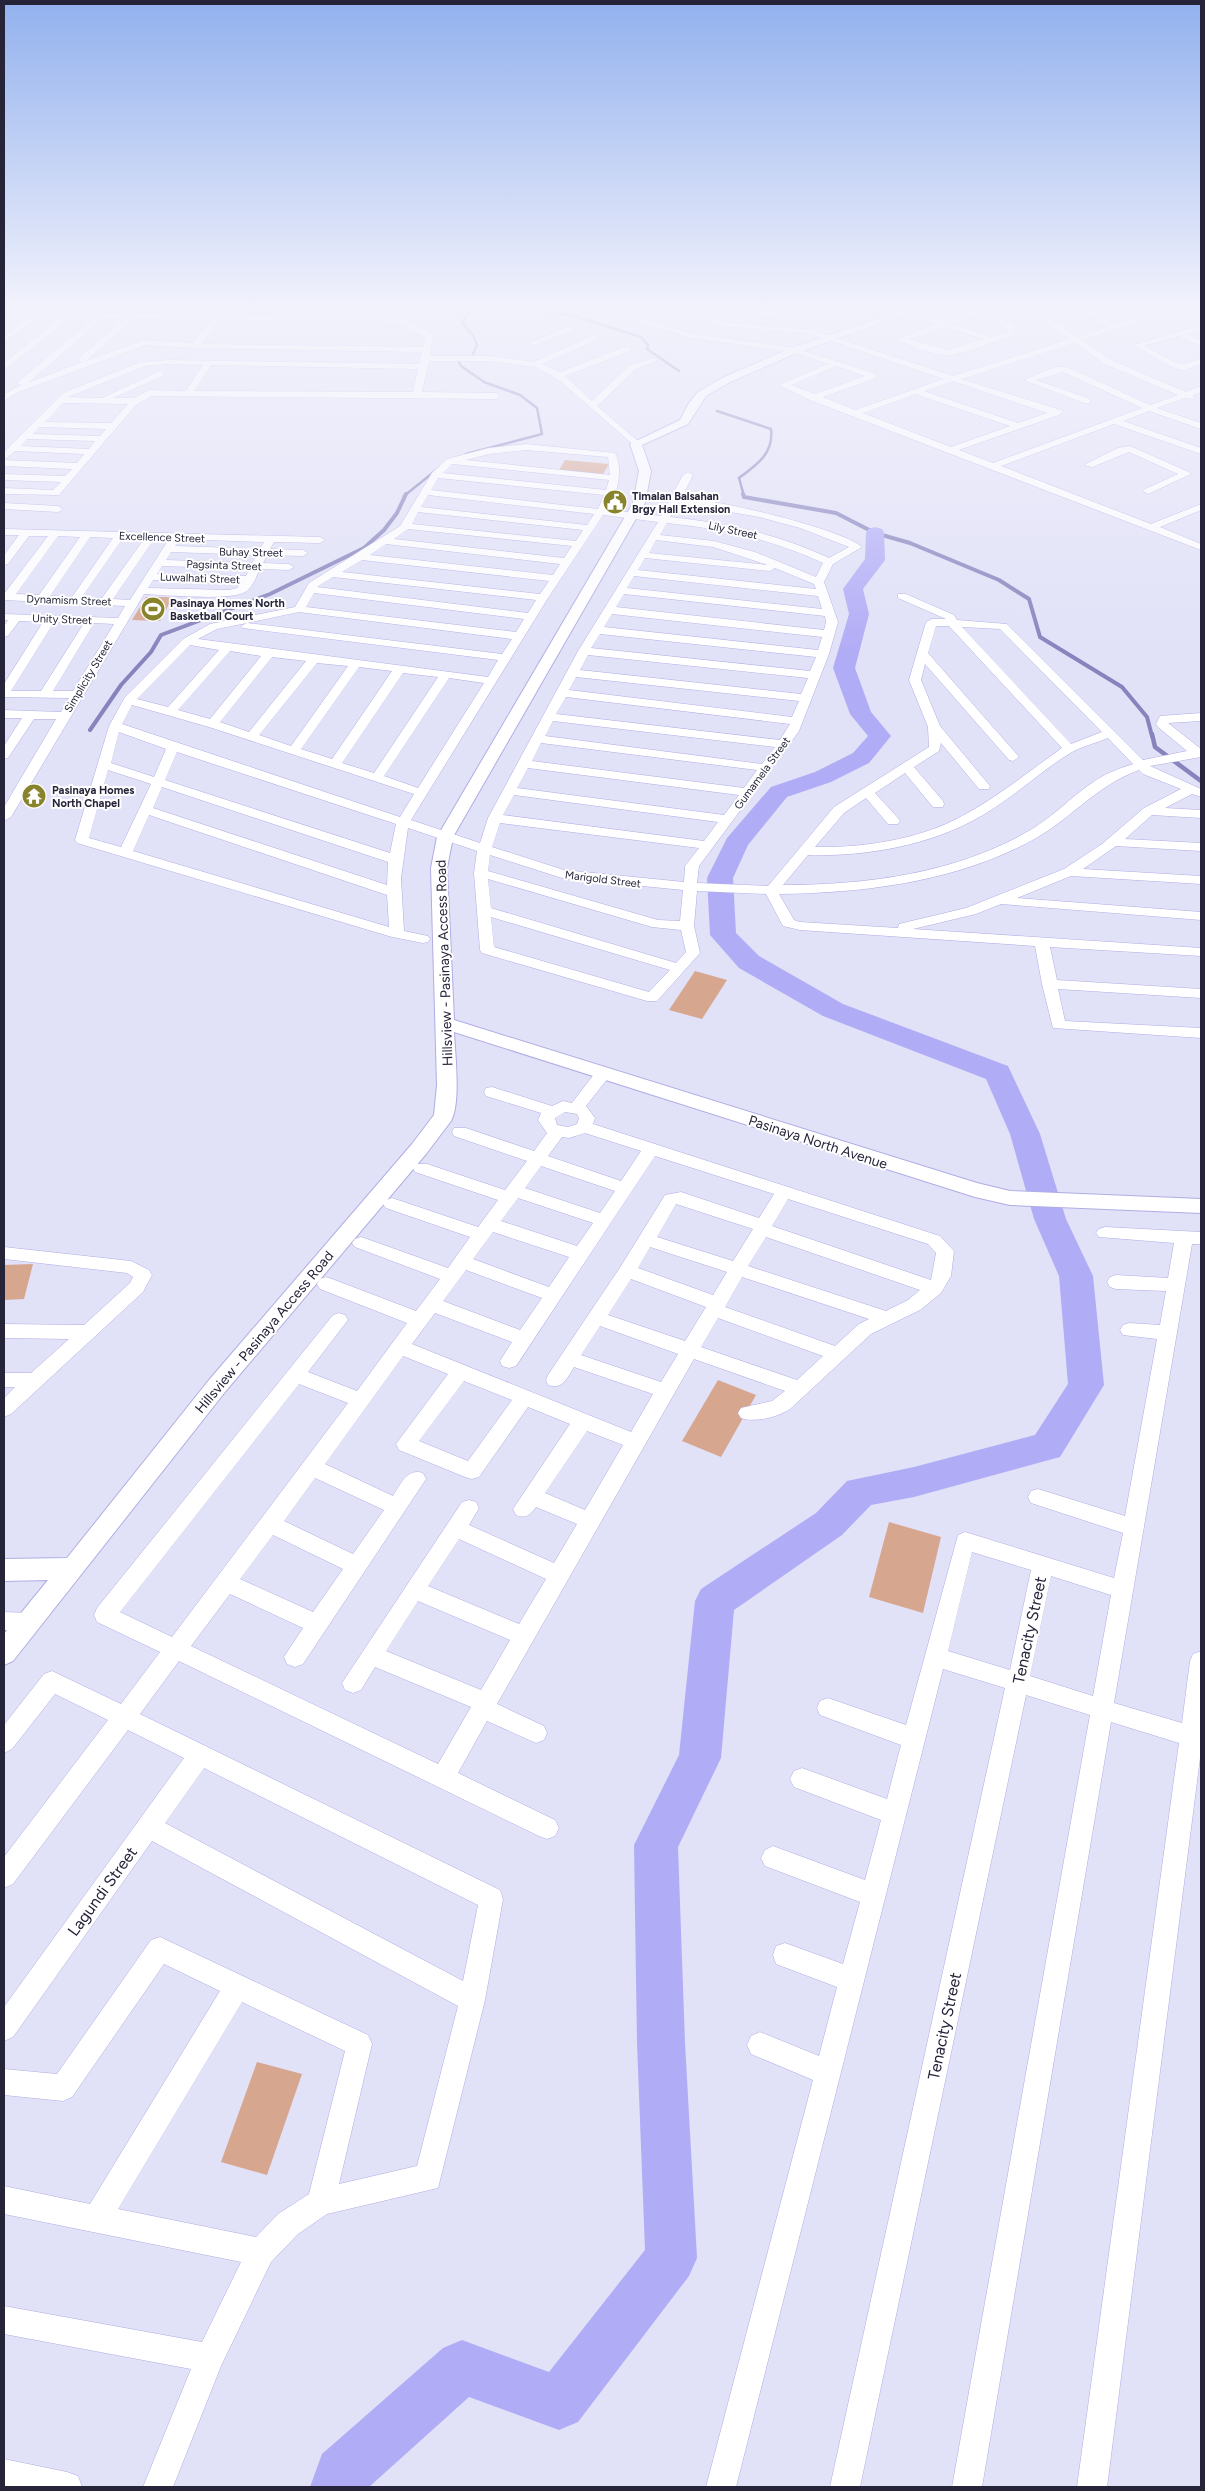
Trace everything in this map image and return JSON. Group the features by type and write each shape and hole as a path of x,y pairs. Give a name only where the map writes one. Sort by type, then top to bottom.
{"street":[{"path":"4,457 43,420"},
{"path":"44,508 113,426 115,420"},
{"path":"608,420 636,444 662,435 685,420"},
{"path":"873,420 1201,547"},
{"path":"1002,420 1019,426"},
{"path":"951,450 1035,420"},
{"path":"993,466 1122,420"},
{"path":"1184,420 1201,426"},
{"path":"1117,422 1201,451"},
{"path":"38,424 113,426"},
{"path":"26,436 102,438"},
{"name":"Hillsview - Pasinaya Access Road","path":"5,1649 73,1569 217,1386 441,1122 446,1109 448,1085 441,958 440,868 445,837 634,513 642,495 645,471 636,444"},
{"path":"1156,460 1189,447"},
{"path":"13,448 90,452"},
{"path":"299,609 313,585 386,541 406,526 435,475 450,461 481,452 510,448 569,450 612,455 616,466 614,478 610,493 602,508 490,681 403,822 394,859 393,892 397,934"},
{"path":"1089,465 1126,449 1186,474 1148,491"},
{"path":"471,463 484,456 508,452 556,472"},
{"path":"450,461 614,478"},
{"path":"4,463 79,466"},
{"path":"435,475 610,493"},
{"path":"679,968 484,910 481,873 484,850 496,818 537,739 584,651 667,516 688,475"},
{"path":"4,478 67,479"},
{"path":"4,491 56,493"},
{"name":"Lily Street","path":"425,492 602,508 667,516 756,534 793,545 830,562"},
{"path":"674,502 684,501 760,514 804,526 857,546 830,562 821,588"},
{"path":"4,506 58,509"},
{"path":"1152,527 1201,507"},
{"path":"415,509 590,528"},
{"path":"406,526 579,544"},
{"name":"Excellence Street","path":"4,532 320,540"},
{"path":"4,562 26,533"},
{"path":"6,597 55,534"},
{"path":"42,599 86,534"},
{"path":"75,600 119,536"},
{"path":"106,601 150,536"},
{"name":"Simplicity Street","path":"5,811 65,716 121,621 176,537"},
{"path":"654,537 714,544 751,554 789,570 821,588"},
{"path":"142,591 229,593 240,591 249,579 270,540"},
{"path":"386,541 568,562"},
{"name":"Buhay Street","path":"168,550 303,553"},
{"path":"643,555 789,570"},
{"path":"360,557 557,579"},
{"name":"Pagsinta Street","path":"160,563 289,567"},
{"path":"632,573 821,588"},
{"path":"332,574 543,598"},
{"name":"Luwalhati Street","path":"151,576 249,579"},
{"name":"Gumamela Street","path":"484,910 487,950 652,998 693,953 687,926 692,866 767,768 796,721 806,698 823,654 832,622 821,588"},
{"path":"309,590 531,617"},
{"path":"621,591 829,613"},
{"path":"902,596 950,617 954,624 1069,749"},
{"name":"Dynamism Street","path":"6,597 134,603"},
{"path":"423,938 397,934 82,840 115,726 129,700 187,641 214,626 227,623 299,609 520,636"},
{"path":"609,610 829,634"},
{"name":"Unity Street","path":"4,617 121,621"},
{"path":"4,634 16,617"},
{"path":"4,693 52,618"},
{"path":"46,694 91,620"},
{"path":"984,786 934,727 915,680 932,622 1003,626 1108,734 1142,764 1147,771 1196,791"},
{"path":"227,623 506,658"},
{"path":"597,630 823,654"},
{"path":"187,641 227,648 400,668 490,681"},
{"path":"171,711 227,648"},
{"path":"584,651 815,675"},
{"path":"213,724 269,653"},
{"path":"922,653 1013,757"},
{"path":"251,737 314,659"},
{"path":"293,751 356,663"},
{"path":"335,764 400,668"},
{"path":"573,673 806,698"},
{"path":"377,778 446,674"},
{"path":"4,693 77,695"},
{"path":"562,693 796,721"},
{"path":"129,700 213,724 422,793"},
{"path":"4,714 65,716"},
{"path":"4,755 30,715"},
{"path":"549,717 783,744"},
{"path":"1197,754 1162,724 1164,719 1201,717"},
{"name":"Marigold Street","path":"115,726 484,850 562,874 594,880 771,891 850,888 908,879 962,865 1008,847 1046,826 1103,781 1142,764 1197,754"},
{"path":"934,727 935,748 839,810 771,891 788,923 800,926 884,932 1201,952"},
{"path":"805,851 844,852 908,840 950,827 985,808 1069,749 1108,734"},
{"path":"537,739 767,768"},
{"path":"125,854 173,747"},
{"path":"524,764 748,792"},
{"path":"104,765 394,859"},
{"path":"906,766 938,804"},
{"path":"510,791 728,819"},
{"path":"884,932 970,911 1069,872 1113,842 1149,810 1196,791"},
{"path":"867,792 893,821"},
{"path":"146,810 393,892"},
{"path":"1149,810 1201,814"},
{"path":"496,818 708,845"},
{"path":"1113,842 1201,847"},
{"path":"1069,872 1201,880"},
{"path":"481,873 657,924 687,926"},
{"path":"997,900 1201,916"},
{"path":"1042,942 1058,1025 1201,1033"},
{"path":"1049,984 1201,993"},
{"name":"Pasinaya North Avenue","path":"445,1023 939,1180 1010,1198 1201,1206"},
{"path":"576,1108 604,1073"},
{"path":"492,1092 551,1111"},
{"path":"584,1127 587,1123 585,1114 576,1108 563,1106 551,1111 546,1120 557,1132 569,1133 584,1127 934,1240 945,1250 942,1276 934,1288 914,1305 865,1329 777,1408 748,1413"},
{"path":"460,1132 625,1188"},
{"path":"4,1876 270,1524 557,1132"},
{"path":"509,1361 652,1148"},
{"path":"421,1168 603,1220"},
{"path":"443,1777 590,1521 784,1191"},
{"path":"555,1380 647,1240 671,1199 676,1198 934,1288"},
{"path":"392,1204 580,1254"},
{"path":"967,2487 1176,1285 1193,1238 1104,1234"},
{"path":"647,1240 885,1318"},
{"path":"361,1243 553,1295"},
{"path":"4,1253 132,1267 143,1275 137,1287 4,1409"},
{"path":"627,1271 838,1354"},
{"path":"1116,1282 1176,1285"},
{"path":"326,1284 419,1320"},
{"path":"431,1304 524,1339"},
{"path":"596,1318 800,1388"},
{"path":"338,1320 105,1615 547,1828"},
{"path":"1129,1330 1168,1333"},
{"path":"4,1331 88,1332"},
{"path":"399,1348 636,1442"},
{"path":"569,1358 666,1391"},
{"path":"460,1372 406,1444 472,1472 524,1398"},
{"path":"296,1375 360,1400"},
{"path":"4,1380 35,1380"},
{"path":"583,1421 528,1503 590,1521"},
{"path":"311,1467 397,1507"},
{"path":"295,1657 416,1479"},
{"path":"1038,1497 1134,1528"},
{"path":"352,1683 469,1508"},
{"path":"270,1524 357,1566"},
{"path":"455,1528 559,1575"},
{"path":"721,2487 916,1739 965,1541 1124,1590"},
{"name":"Tenacity Street","path":"845,2487 1043,1565"},
{"path":"4,1570 73,1569"},
{"path":"225,1582 317,1624"},
{"path":"414,1590 524,1636"},
{"path":"4,1621 29,1622"},
{"path":"371,1655 485,1706 536,1733"},
{"path":"937,1657 1196,1739"},
{"path":"1092,2487 1196,1739 1201,1661"},
{"path":"4,1742 52,1681 492,1899 472,2000 428,2178 374,2188 321,2202 288,2224 261,2252 210,2358 158,2487"},
{"path":"828,1708 916,1739"},
{"name":"Lagundi Street","path":"4,2028 200,1755"},
{"path":"802,1779 896,1814"},
{"path":"148,1826 472,2000"},
{"path":"773,1858 874,1896"},
{"path":"4,2082 63,2088 160,1949 359,2044 321,2202"},
{"path":"785,1955 853,1980"},
{"path":"96,2219 237,1987"},
{"path":"760,2045 829,2073"},
{"path":"4,2200 261,2252"},
{"path":"4,2320 210,2358"},
{"path":"4,2474 57,2486"}],"shaded area":[{"path":"565,460 609,464 603,474 559,470"},
{"name":"Pasinaya Homes North Basketball Court","path":"146,597 173,597 160,621 132,620"},
{"path":"695,971 727,980 702,1019 669,1010"},
{"path":"33,1264 24,1299 4,1300 4,1265"},
{"path":"718,1380 756,1395 721,1457 682,1441"},
{"path":"889,1522 941,1537 923,1613 869,1597"},
{"path":"257,2062 302,2074 267,2175 221,2162"}],"waterway":[{"path":"466,454 542,434 539,420"},
{"path":"744,496 739,478 763,458 770,445 771,437 771,429 745,420"},
{"path":"406,495 440,467"},
{"path":"743,494 744,497 836,513 875,533 910,543 999,580 1029,599 1040,637 1122,687 1147,717 1152,736"},
{"path":"90,730 121,685 151,652 161,635 270,594 364,548 384,530 397,513 406,495"},
{"path":"338,2487 342,2474 462,2367 559,2403 671,2258 661,2043 656,1845 700,1758 715,1601 829,1524 860,1492 914,1482 1047,1447 1086,1385 1076,1276 1050,1219 1025,1134 998,1073 908,1037 833,1010 749,962 723,935 720,878 736,843 779,792 823,777 861,758 880,736 861,714 844,668 859,614 853,589 864,572 875,560 875,533"},
{"path":"1152,734 1155,747 1201,781"}],"place":[{"name":"Timalan Balsahan Brgy Hall Extension","path":"615,502"},
{"name":"Pasinaya Homes North Basketball Court","path":"153,609"},
{"name":"Pasinaya Homes North Chapel","path":"34,796"}]}
